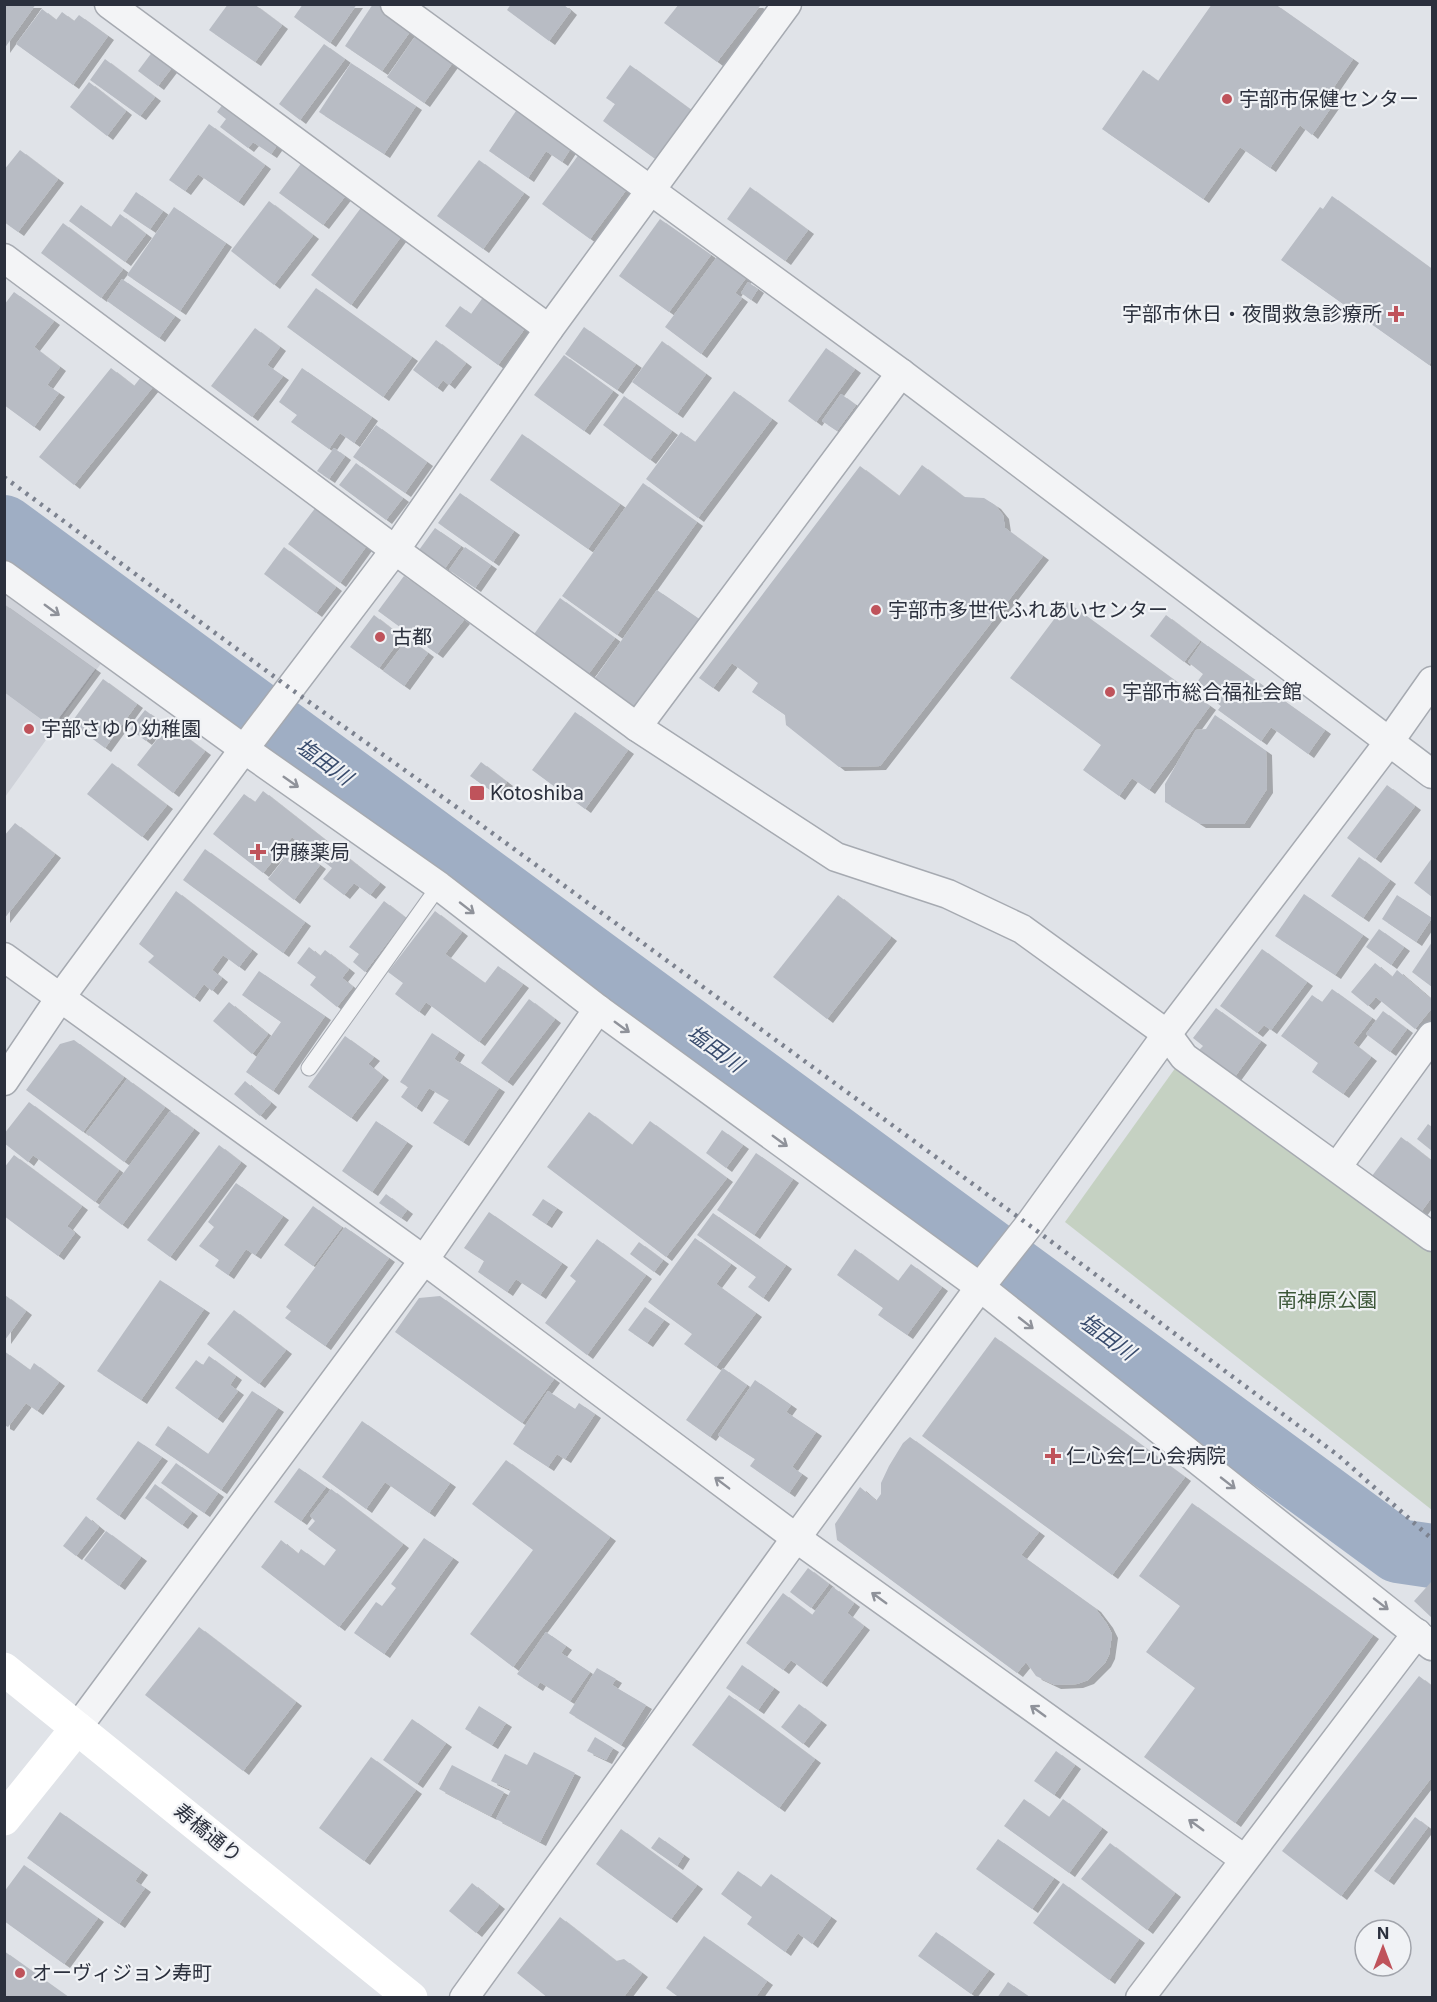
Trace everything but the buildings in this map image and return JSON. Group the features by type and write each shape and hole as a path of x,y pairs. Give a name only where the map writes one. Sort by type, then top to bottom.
{"street":[{"path":"109,4 549,329"},
{"path":"395,4 901,373 1432,774"},
{"path":"4,1081 60,998 395,550 549,329 788,4"},
{"path":"4,258 395,550 637,727 836,857 948,894 1022,929 1167,1034 1184,1057 1432,1237"},
{"path":"637,727 901,373"},
{"path":"4,575 247,745 439,886 598,1009 986,1280 1425,1640 1244,1859 1140,1998"},
{"path":"464,1998 796,1538 1167,1034 1389,742 1432,681"},
{"path":"4,957 424,1260 796,1538 1244,1859"},
{"path":"4,1819 77,1728 424,1260 598,1009"},
{"path":"1337,1167 1432,1036"},
{"name":"寿橋通り","path":"4,1670 411,1998"}],"lane":[{"path":"309,1068 439,886"}],"shaded area":[{"name":"宇部さゆり幼稚園","path":"5,591 102,662 5,797"}],"green space":[{"name":"南神原公園","path":"1176,1067 1432,1252 1432,1510 1065,1222"}],"waterway":[{"name":"塩田川","path":"4,527 1398,1551 1432,1556"}],"railway":[{"path":"4,477 291,689 1029,1225 1339,1456 1432,1539"}],"place":[{"name":"宇部市保健センター","path":"1227,99"},
{"name":"宇部市休日・夜間救急診療所","path":"1396,314"},
{"name":"宇部市多世代ふれあいセンター","path":"876,610"},
{"name":"古都","path":"380,637"},
{"name":"宇部市総合福祉会館","path":"1110,692"},
{"name":"宇部さゆり幼稚園","path":"29,729"},
{"name":"Kotoshiba","path":"477,793"},
{"name":"伊藤薬局","path":"258,852"},
{"name":"仁心会仁心会病院","path":"1053,1456"},
{"name":"オーヴィジョン寿町","path":"20,1973"}]}
